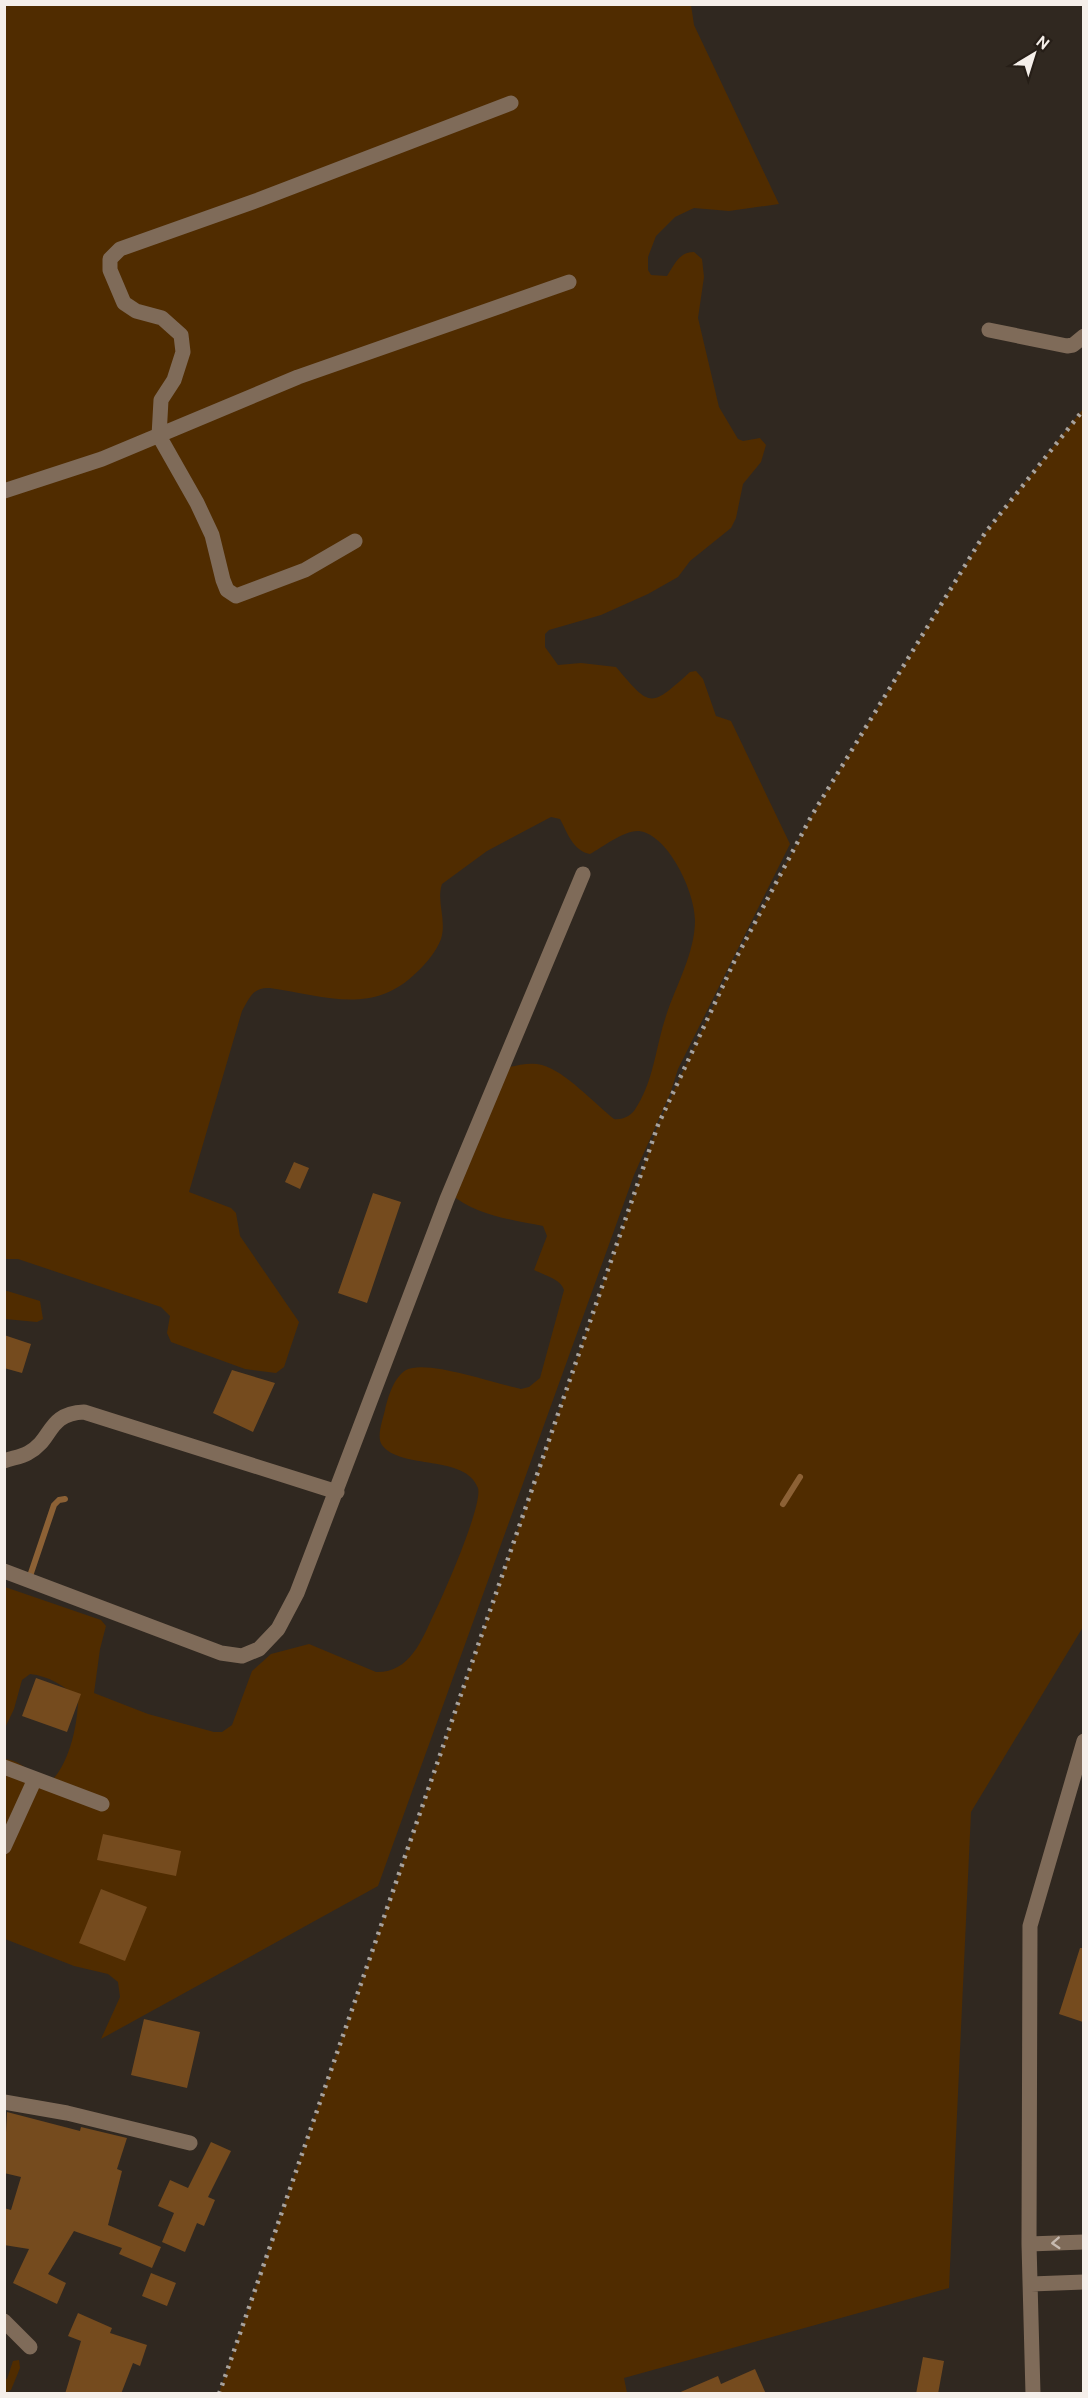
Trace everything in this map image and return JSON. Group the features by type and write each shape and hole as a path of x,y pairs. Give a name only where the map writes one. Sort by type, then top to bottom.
{"street":[{"path":"355,542 305,570 236,596 227,590 212,535 197,503 159,436 161,400 174,380 183,352 181,335 162,318 136,311 124,303 110,270 110,259 120,249 258,200 511,103"},
{"path":"4,491 102,459 298,377 569,282"},
{"path":"989,330 1067,346 1079,341 1083,336"},
{"path":"4,1571 221,1653 242,1656 259,1649 278,1629 297,1593 337,1492 447,1199 583,874"},
{"path":"4,1461 28,1453 57,1420 69,1413 84,1412 337,1492"},
{"path":"1033,2394 1029,2244 1030,1926 1083,1741"},
{"path":"4,1767 102,1804"},
{"path":"4,1847 35,1779"},
{"path":"4,2102 67,2114 190,2143"},
{"path":"1029,2244 1083,2242"},
{"path":"1031,2284 1083,2282"},
{"path":"4,2321 30,2348"}],"shaded area":[{"path":"5,5 691,5 694,25 779,204 729,211 694,208 675,217 656,236 648,257 648,270 651,275 667,276 685,254 694,252 702,259 704,277 698,318 719,407 738,439 743,441 760,438 766,445 761,462 743,484 736,518 731,528 690,561 678,577 648,594 601,615 549,630 545,634 545,647 558,665 581,663 616,667 637,690 651,698 658,697 690,672 696,671 703,679 716,716 731,721 790,844 678,1069 670,1094 634,1175 378,1886 101,2039 120,1997 118,1982 108,1974 74,1966 5,1939 5,1759 40,1776 53,1779 64,1762 72,1741 78,1699 56,1682 30,1674 22,1680 14,1709 5,1728 5,1587 101,1620 106,1626 100,1649 94,1693 148,1714 214,1732 222,1732 232,1725 252,1671 271,1654 309,1644 376,1672 387,1671 405,1662 424,1636 453,1571 469,1531 478,1498 478,1488 471,1477 460,1470 403,1457 391,1453 382,1445 380,1428 392,1388 402,1373 416,1367 445,1370 521,1389 529,1387 540,1378 564,1290 556,1280 534,1270 547,1236 543,1226 482,1212 451,1194 509,1067 534,1064 551,1068 570,1081 614,1119 625,1118 634,1111 650,1077 662,1028 692,945 695,920 690,895 678,867 670,854 650,835 633,831 590,854 575,845 560,819 551,817 487,851 442,884 440,890 443,925 441,939 424,965 400,986 366,999 348,1000 270,988 260,989 253,994 242,1011 189,1192 231,1208 236,1213 240,1236 299,1322 284,1367 276,1373 245,1369 171,1342 167,1333 170,1316 161,1307 18,1259 5,1259"},
{"path":"1083,409 1083,1627 971,1812 949,2288 624,2378 627,2393 219,2393 658,1125 734,962 812,815 985,533"},
{"path":"4,1290 40,1301 43,1319 37,1322 5,1319"},
{"path":"19,2360 20,2368 11,2390 5,2393 5,2379 7,2379 13,2361"}],"building":[{"path":"294,1162 309,1168 300,1189 285,1182"},
{"path":"373,1193 401,1202 367,1303 338,1293"},
{"path":"4,1335 31,1344 22,1373 4,1368"},
{"path":"232,1370 275,1383 253,1432 213,1413"},
{"path":"36,1678 81,1694 67,1732 22,1716"},
{"path":"103,1834 181,1851 176,1876 97,1860"},
{"path":"101,1889 147,1907 125,1961 79,1943"},
{"path":"1080,1948 1083,1948 1083,2022 1059,2014"},
{"path":"144,2019 200,2032 187,2088 131,2075"},
{"path":"7,2112 80,2131 81,2127 127,2138 117,2169 122,2171 108,2225 161,2247 152,2268 119,2254 122,2248 74,2231 48,2274 66,2283 57,2304 13,2283 29,2249 4,2245 4,2208 11,2210 21,2177 4,2173"},
{"path":"211,2142 231,2151 208,2197 215,2200 204,2226 197,2223 185,2252 162,2242 174,2213 158,2206 170,2180 188,2188"},
{"path":"151,2273 176,2283 167,2306 142,2296"},
{"path":"78,2313 112,2328 110,2333 147,2345 140,2366 133,2363 121,2394 65,2394 81,2341 68,2336"},
{"path":"923,2357 944,2361 938,2394 916,2394"},
{"path":"755,2369 766,2394 676,2394 718,2376 721,2384"}],"waterway":[{"path":"783,1504 800,1477"},
{"path":"30,1576 54,1505 59,1500 65,1499"}],"railway":[{"path":"219,2394 658,1125 734,962 812,815 985,533 1084,409"}]}
